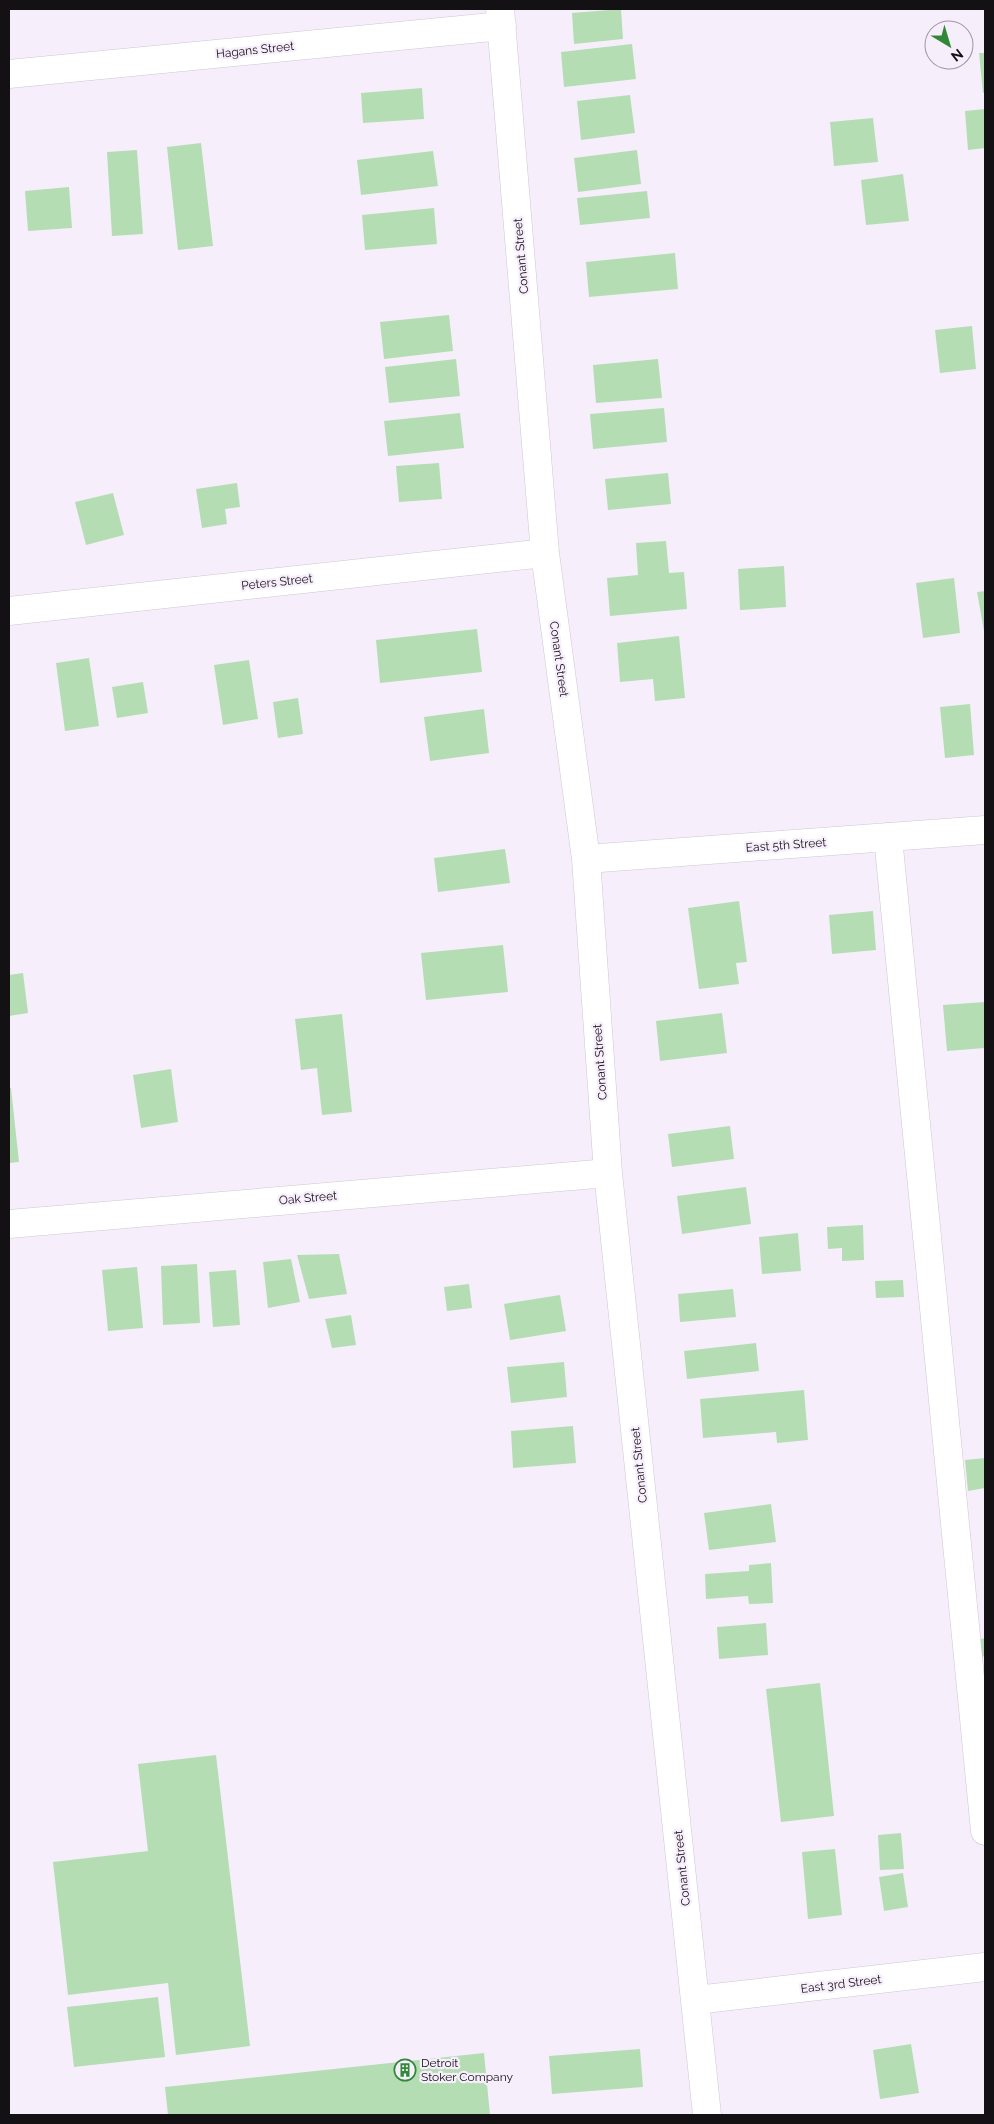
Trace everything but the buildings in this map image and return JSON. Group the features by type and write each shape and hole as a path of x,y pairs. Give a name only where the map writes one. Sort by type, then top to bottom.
{"street":[{"name":"Hagans Street","path":"9,74 501,17"},
{"name":"Conant Street","path":"501,17 545,553 586,859 608,1173 707,2115"},
{"name":"Peters Street","path":"9,611 545,553"},
{"name":"East 5th Street","path":"586,859 985,830"},
{"path":"888,837 985,1831"},
{"name":"Oak Street","path":"9,1224 608,1173"},
{"name":"East 3rd Street","path":"696,2000 985,1966"}],"place":[{"name":"Detroit Stoker Company","path":"405,2070"}]}
